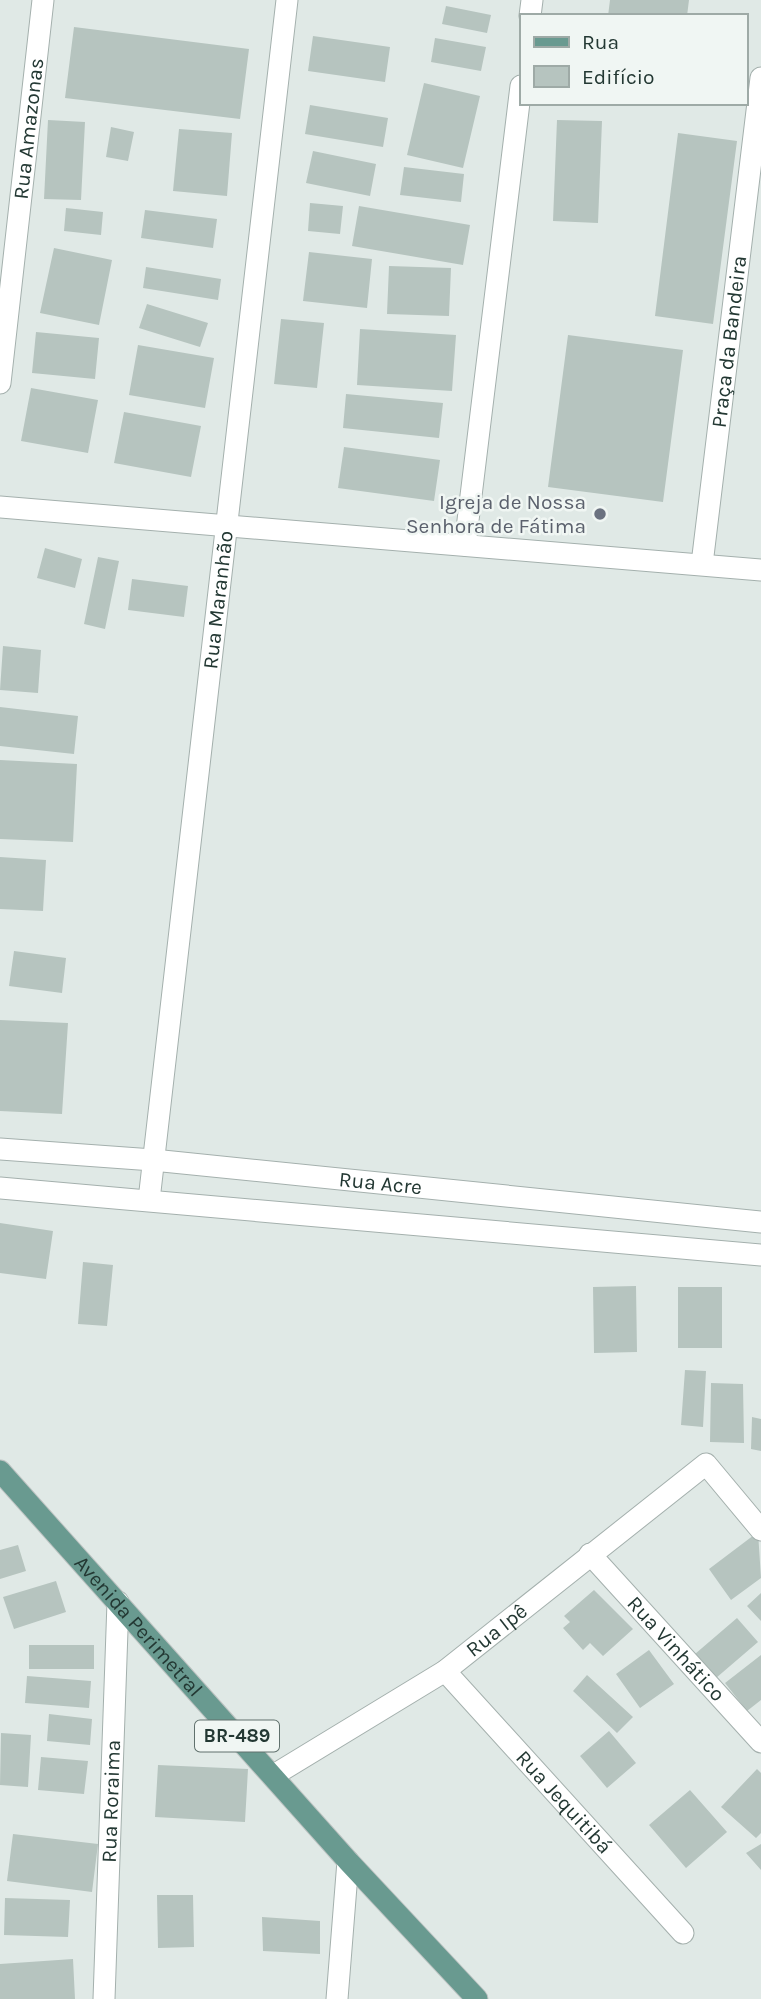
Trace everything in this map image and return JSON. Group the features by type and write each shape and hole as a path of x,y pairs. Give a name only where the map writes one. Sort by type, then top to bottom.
{"main road":[{"name":"Avenida Perimetral","path":"0,1471 348,1861 477,1999"}],"street":[{"name":"Rua Amazonas","path":"0,383 43,0"},
{"name":"Rua Maranhão","path":"149,1200 287,0"},
{"name":"Praça da Bandeira","path":"702,564 761,78"},
{"path":"465,545 520,94"},
{"path":"0,507 761,570"},
{"name":"Rua Acre","path":"0,1150 153,1160 761,1222"},
{"name":"Rua Acre","path":"0,1188 761,1255"},
{"name":"Rua Ipê","path":"274,1775 446,1671 705,1464 761,1530"},
{"name":"Rua Vinhático","path":"590,1554 761,1742"},
{"name":"Rua Roraima","path":"104,1999 118,1602"},
{"name":"Rua Jequitibá","path":"446,1671 683,1933"},
{"path":"337,1999 348,1861"}],"building":[{"path":"610,0 689,0 687,14 608,14"},
{"path":"446,6 491,15 487,33 442,24"},
{"path":"74,27 249,49 240,119 65,98"},
{"path":"313,36 390,47 385,82 308,71"},
{"path":"435,38 486,47 481,71 431,62"},
{"path":"424,83 480,96 463,168 407,155"},
{"path":"310,105 388,118 383,147 305,134"},
{"path":"48,120 85,122 81,200 44,199"},
{"path":"557,120 602,121 598,223 553,221"},
{"path":"111,127 134,132 128,161 106,157"},
{"path":"179,129 232,133 227,196 173,191"},
{"path":"678,133 737,141 713,324 655,316"},
{"path":"313,151 376,164 370,196 306,183"},
{"path":"404,167 464,174 461,202 400,195"},
{"path":"310,203 343,206 340,234 308,231"},
{"path":"359,206 470,225 463,265 352,246"},
{"path":"66,208 103,212 101,235 64,231"},
{"path":"145,210 217,219 213,248 141,238"},
{"path":"54,248 112,260 99,325 40,313"},
{"path":"309,252 372,259 367,308 303,301"},
{"path":"389,266 451,268 449,316 387,314"},
{"path":"146,267 221,279 218,300 143,288"},
{"path":"147,304 208,323 200,347 139,328"},
{"path":"281,319 324,323 317,388 274,384"},
{"path":"360,329 456,335 452,391 357,385"},
{"path":"36,332 99,338 95,379 32,373"},
{"path":"568,335 683,350 663,502 548,487"},
{"path":"138,345 214,358 205,408 129,395"},
{"path":"31,388 98,400 88,453 21,441"},
{"path":"346,394 443,403 439,438 343,428"},
{"path":"124,412 201,426 191,477 114,463"},
{"path":"344,447 440,460 434,501 338,488"},
{"path":"45,548 82,559 75,588 37,578"},
{"path":"98,557 119,561 105,629 84,624"},
{"path":"132,579 188,586 184,617 128,610"},
{"path":"3,646 41,650 38,693 0,690"},
{"path":"0,707 78,716 74,754 0,746"},
{"path":"0,760 77,764 73,842 0,839"},
{"path":"0,857 46,860 43,911 0,909"},
{"path":"14,951 66,958 62,993 9,986"},
{"path":"0,1020 68,1023 62,1114 0,1111"},
{"path":"0,1223 53,1231 46,1279 0,1273"},
{"path":"83,1262 113,1265 107,1326 78,1324"},
{"path":"636,1286 637,1352 594,1353 593,1287"},
{"path":"678,1287 722,1287 722,1348 678,1348"},
{"path":"685,1370 706,1371 703,1427 681,1425"},
{"path":"711,1383 743,1384 744,1443 710,1442"},
{"path":"752,1417 761,1419 761,1451 751,1449"},
{"path":"758,1532 761,1578 731,1600 709,1569"},
{"path":"18,1545 26,1571 0,1579 0,1550"},
{"path":"56,1581 66,1612 14,1629 3,1597"},
{"path":"594,1590 633,1629 603,1656 590,1643 583,1650 563,1628 570,1622 564,1616"},
{"path":"761,1593 761,1621 747,1606"},
{"path":"737,1618 758,1642 716,1678 695,1654"},
{"path":"29,1645 94,1645 94,1669 29,1669"},
{"path":"649,1650 674,1684 640,1708 616,1674"},
{"path":"761,1655 761,1700 747,1711 725,1683"},
{"path":"587,1675 633,1717 617,1733 573,1691"},
{"path":"27,1676 91,1681 89,1708 25,1703"},
{"path":"49,1714 92,1719 90,1745 47,1741"},
{"path":"609,1731 636,1763 607,1788 580,1756"},
{"path":"1,1733 31,1735 28,1787 0,1785"},
{"path":"41,1757 88,1761 84,1794 38,1790"},
{"path":"158,1765 248,1769 245,1822 155,1817"},
{"path":"757,1769 761,1773 761,1833 756,1838 721,1807"},
{"path":"690,1790 727,1832 686,1868 649,1825"},
{"path":"13,1834 98,1844 92,1892 7,1881"},
{"path":"761,1844 761,1870 746,1853"},
{"path":"157,1895 193,1895 194,1947 158,1948"},
{"path":"5,1898 70,1900 68,1937 4,1935"},
{"path":"262,1917 320,1921 320,1954 263,1951"},
{"path":"73,1959 75,1999 0,1999 0,1964"}],"place":[{"name":"Igreja de Nossa Senhora de Fátima","path":"600,514"}]}
